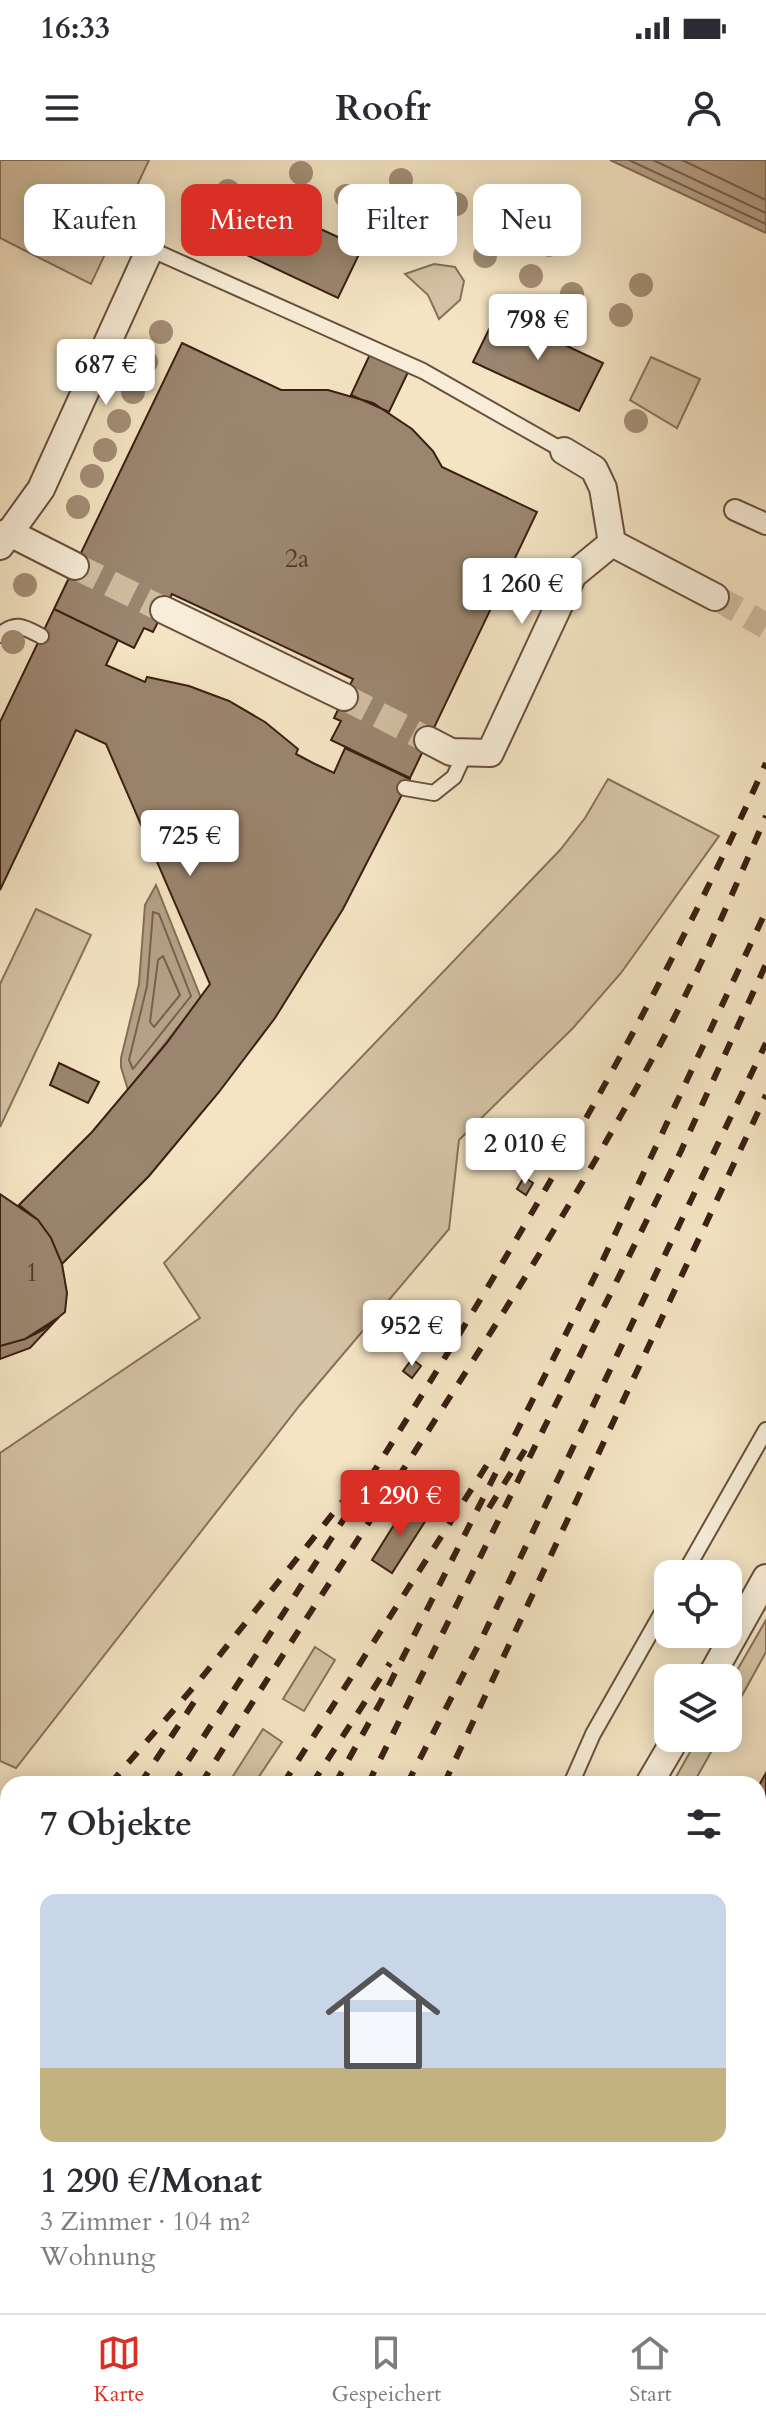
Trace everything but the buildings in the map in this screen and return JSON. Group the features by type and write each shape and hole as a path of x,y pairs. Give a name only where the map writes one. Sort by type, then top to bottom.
{"street":[{"path":"75,566 4,539 41,489 147,256"},
{"path":"564,451 594,469 603,488 612,543"},
{"path":"735,510 766,524"},
{"path":"612,543 715,597"},
{"path":"428,740 451,752 490,753 573,575 612,543"},
{"path":"164,610 344,697"},
{"path":"718,1664 766,1578"},
{"path":"654,1776 668,1752"}],"lane":[{"path":"165,256 423,371 564,451"},
{"path":"0,635 10,626 20,625 41,636"},
{"path":"405,788 434,793 454,777 465,753"},
{"path":"692,1560 766,1430"},
{"path":"575,1776 593,1734 654,1627"}],"shaded area":[{"path":"0,160 149,160 138,184 24,184 24,250 0,238"},
{"path":"36,256 104,256 91,284"},
{"path":"434,264 455,267 464,281 460,300 439,319 428,295 405,274"},
{"path":"651,357 700,379 677,428 630,400"},
{"path":"608,779 719,836 621,973 573,1028 459,1140 449,1229 300,1405 16,1768 0,1761 0,1453 200,1318 164,1263 560,850 585,818"},
{"path":"36,909 91,935 0,1127 0,984"},
{"path":"766,1620 766,1652 742,1696 741,1664"},
{"path":"315,1647 335,1660 304,1711 283,1699"},
{"path":"263,1729 282,1742 259,1776 233,1776"},
{"path":"690,1752 711,1752 698,1776 677,1776"}],"water":[{"path":"610,160 766,160 766,233"},
{"path":"156,885 201,998 128,1090 121,1058 139,984 145,905"}],"tunnel":[{"path":"75,566 164,610"},
{"path":"715,597 766,626"},
{"path":"344,697 428,740"}],"railway":[{"path":"178,1776 412,1410 564,1157 636,1028 703,897 766,763"},
{"path":"206,1776 438,1416 609,1137 690,986 766,816"},
{"path":"339,1776 380,1703 602,1262 766,911"},
{"path":"372,1776 681,1151 766,964"},
{"path":"411,1776 483,1636 766,1043"},
{"path":"448,1776 766,1095"},
{"path":"489,1508 525,1450"},
{"path":"288,1776 492,1457"},
{"path":"117,1776 203,1676 343,1501"},
{"path":"317,1776 390,1663"},
{"path":"145,1776 200,1693"}]}
